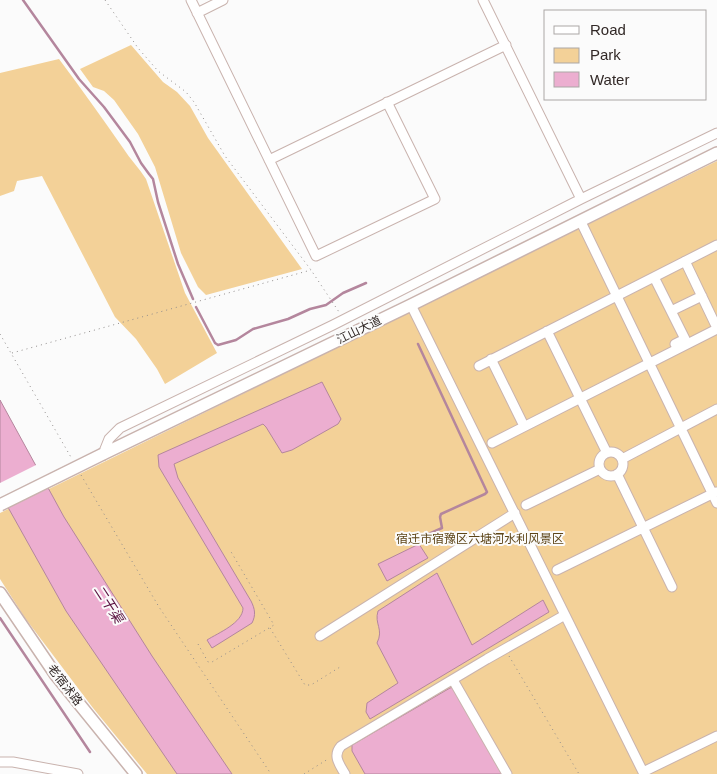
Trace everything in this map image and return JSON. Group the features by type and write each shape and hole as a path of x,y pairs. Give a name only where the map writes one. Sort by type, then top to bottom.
{"main road":[{"name":"江山大道","path":"0,505 411,306 717,153"},
{"name":"老宿沭路","path":"0,593 56,674 136,774"}],"street":[{"path":"191,0 316,256 435,199 387,102"},
{"path":"197,13 222,0"},
{"path":"483,0 582,199"},
{"path":"269,160 506,45"},
{"path":"103,454 109,439 120,428 333,325 582,199 717,134"},
{"path":"581,222 649,364 715,492 717,503"},
{"path":"478,366 717,245"},
{"path":"492,442 717,329 685,262"},
{"path":"654,277 684,339 667,348 670,353"},
{"path":"671,311 702,296"},
{"path":"411,306 643,773 717,736"},
{"path":"547,331 607,453"},
{"path":"491,359 524,426"},
{"path":"622,459 717,409"},
{"path":"607,453 616,453 622,459 623,467 617,474 607,476 600,469 600,459 607,453"},
{"path":"526,505 600,469"},
{"path":"617,474 672,587"},
{"path":"557,570 715,492"},
{"path":"320,636 515,513"},
{"path":"345,774 337,754 341,746 565,615"},
{"path":"453,680 507,774"},
{"path":"0,762 13,762 78,774"}],"path":[{"path":"105,0 138,48 158,71 186,92 194,102 225,156 311,270 334,304"},
{"path":"11,353 311,270"},
{"path":"0,334 73,462"},
{"path":"78,470 159,607 271,774"},
{"path":"198,644 208,662 212,662 274,625 230,550"},
{"path":"270,627 305,684 311,685 340,667"},
{"path":"505,649 579,774"},
{"path":"304,774 337,754"}],"green space":[{"path":"131,45 163,82 177,92 190,106 208,138 302,269 206,295 198,287 181,253 155,167 138,134 114,100 104,91 93,87 80,69"},
{"path":"59,59 146,179 185,293 217,353 165,384 136,339 115,317 42,176 17,181 14,191 0,196 0,73"},
{"name":"宿迁市宿豫区六塘河水利风景区","path":"717,161 717,774 147,774 93,708 25,618 0,579 0,513"}],"water":[{"path":"322,382 341,419 338,424 292,450 282,453 263,424 174,464 178,478 254,609 252,623 212,648 207,640 235,623 243,608 159,467 158,455"},
{"name":"二干渠","path":"0,400 64,517 152,656 232,774 177,774 66,611 0,493"},
{"path":"419,544 428,558 387,581 378,564"},
{"path":"437,573 472,645 543,600 549,612 370,719 366,712 367,703 398,683 377,643 380,634 377,620 378,611"},
{"path":"454,687 504,774 365,774 352,751 352,745"}],"pier":[{"path":"38,464 49,485 5,507 0,498 0,483"}],"waterway":[{"path":"23,0 79,79 104,107 130,142 141,163 153,179 158,202 178,264 193,299"},
{"path":"196,307 215,343 218,345 236,340 253,329 326,305 343,293 366,283"},
{"path":"418,344 487,492 441,514 442,528 422,537"},
{"path":"0,618 90,752"}]}
